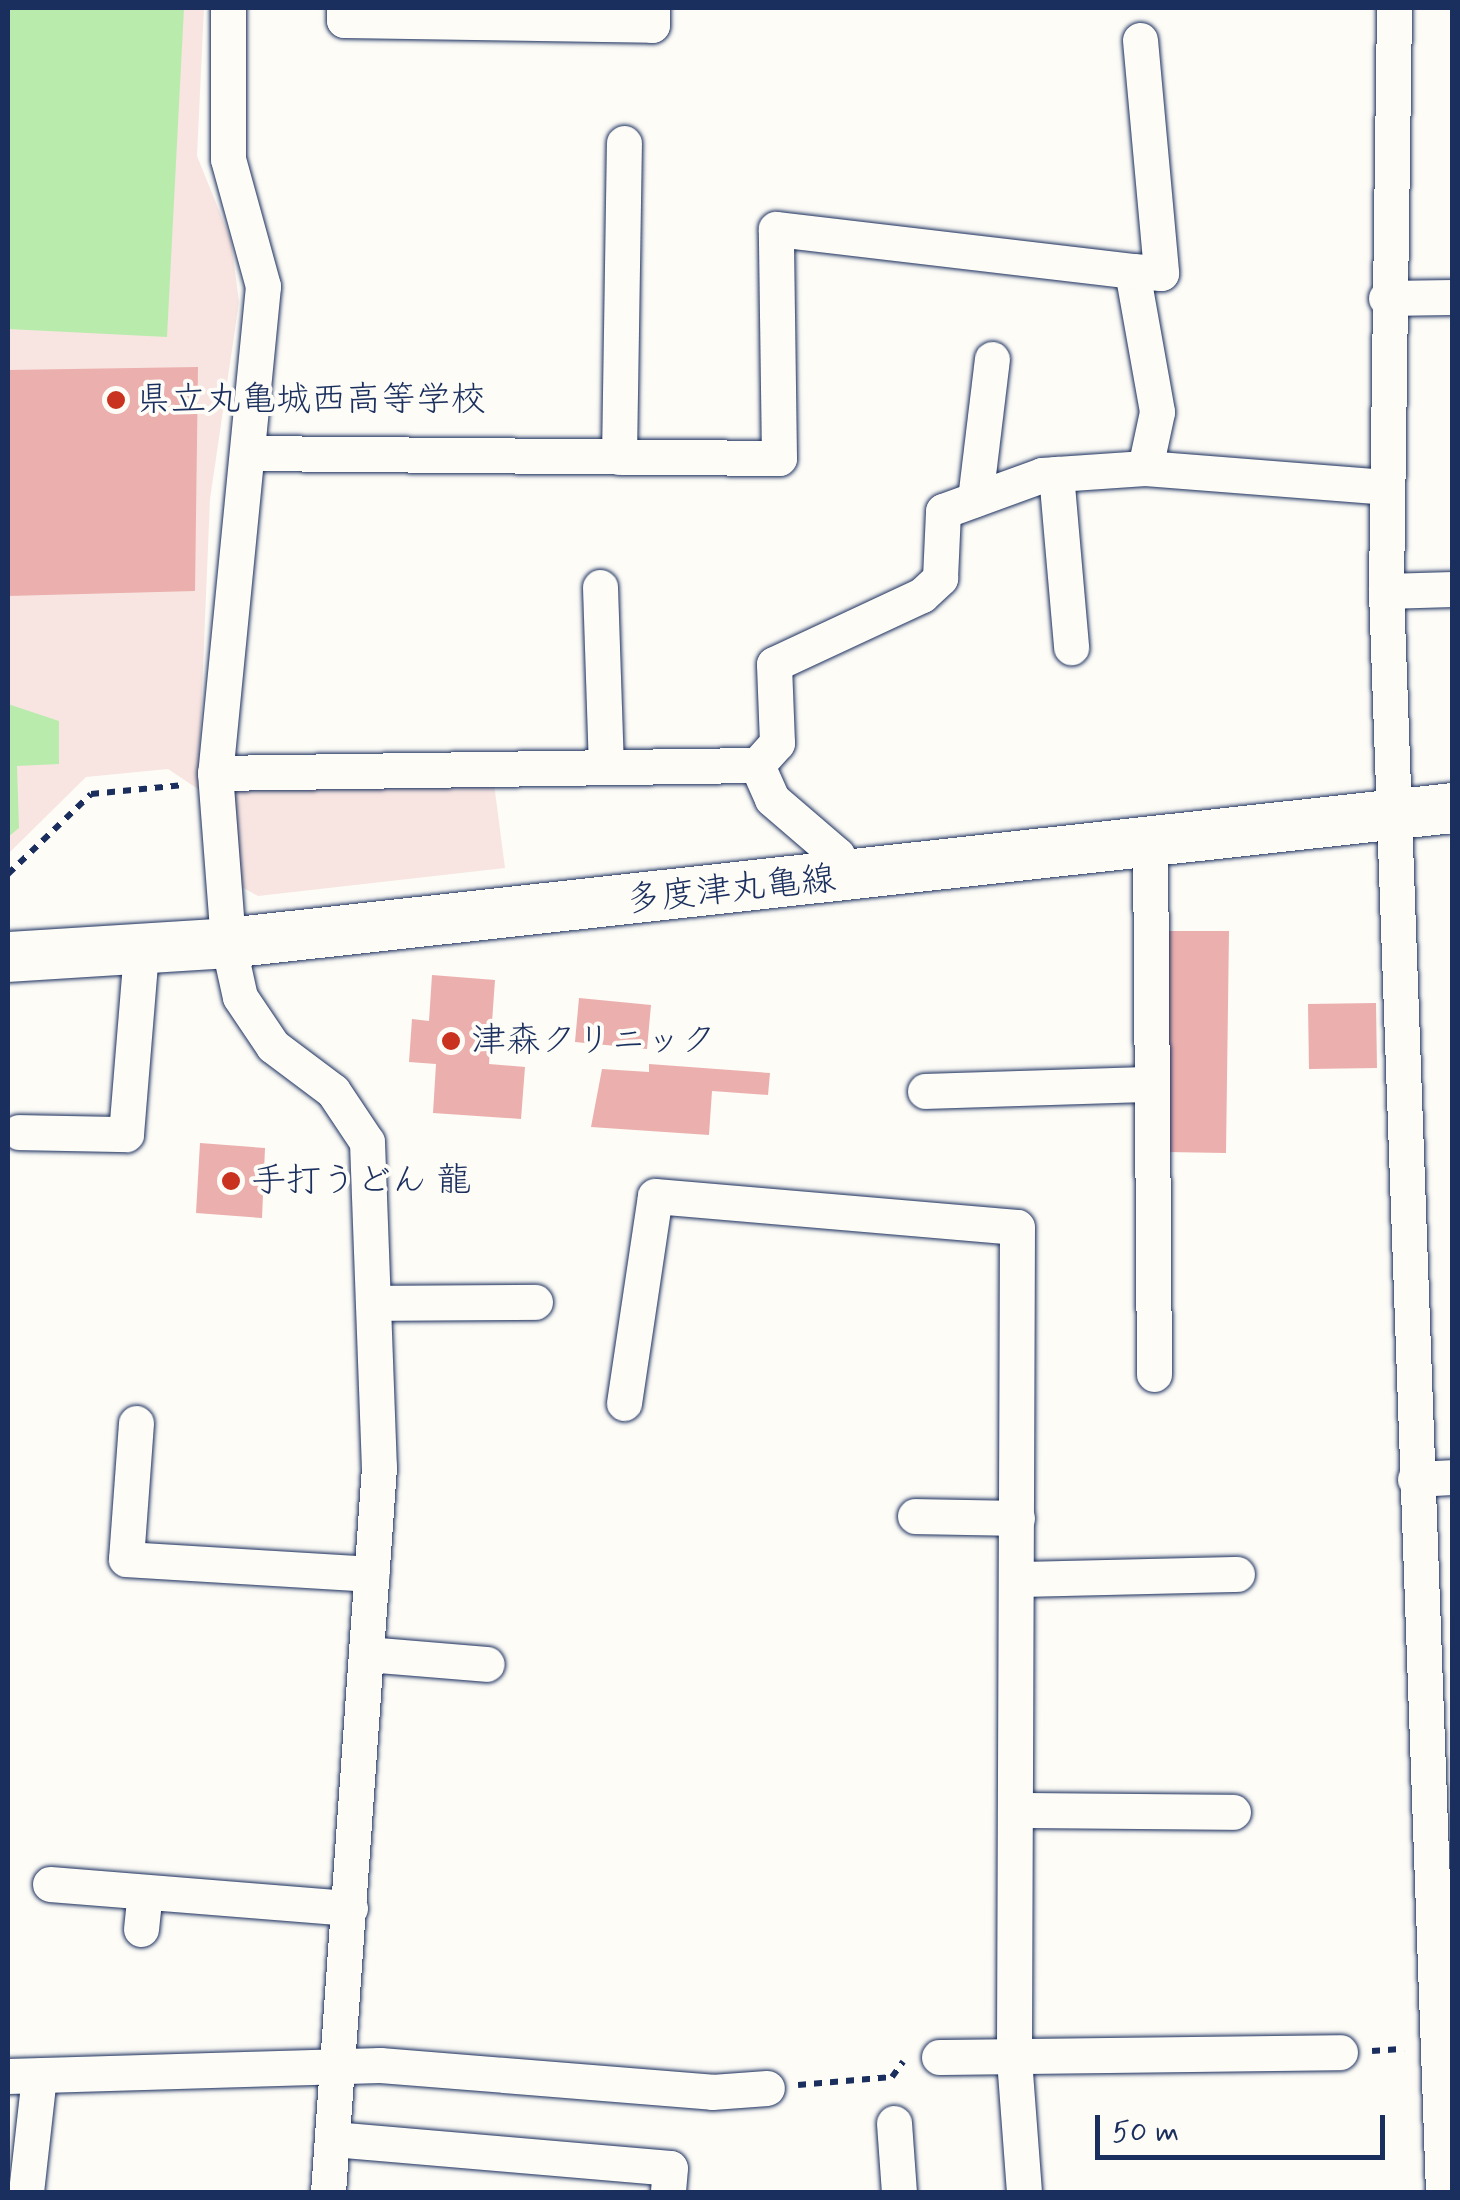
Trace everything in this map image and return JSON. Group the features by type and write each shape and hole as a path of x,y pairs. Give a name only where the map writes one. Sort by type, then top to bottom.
{"main road":[{"name":"多度津丸亀線","path":"8,957 228,944 1452,808"}],"street":[{"path":"228,8 228,159 263,286 216,778 228,944 240,997 273,1046 332,1090 368,1142 373,1303 372,1574 328,2192"},
{"path":"344,8 344,20 652,24 652,8"},
{"path":"1394,8 1386,298 1386,591 1415,1479 1442,1934 1437,2048 1443,2192"},
{"path":"248,454 779,458 776,229 1161,273 1140,40"},
{"path":"620,457 624,144"},
{"path":"1132,271 1157,412 1146,468"},
{"path":"1386,298 1452,298"},
{"path":"975,499 992,360"},
{"path":"216,778 757,765 777,743 774,664 922,594 940,578 943,510 1056,474 1146,468 1385,487"},
{"path":"1056,474 1072,647"},
{"path":"600,587 606,766"},
{"path":"1386,591 1452,589"},
{"path":"757,765 772,800 837,855 843,878"},
{"path":"1150,843 1154,1374"},
{"path":"19,1132 126,1134 141,952"},
{"path":"924,1092 1152,1084"},
{"path":"624,1403 654,1196 1017,1227 1014,2059 1024,2192"},
{"path":"373,1303 535,1302"},
{"path":"136,1422 126,1559 372,1574"},
{"path":"1415,1479 1452,1477"},
{"path":"915,1516 1017,1518"},
{"path":"1016,1578 1237,1574"},
{"path":"366,1654 486,1664"},
{"path":"1016,1810 1234,1812"},
{"path":"50,1884 350,1908"},
{"path":"141,1929 145,1892"},
{"path":"939,2057 1340,2052"},
{"path":"26,2192 23,2076 339,2069 767,2088"},
{"path":"894,2123 899,2192"},
{"path":"333,2139 670,2168 668,2192"}],"path":[{"path":"8,874 91,794 216,778"},
{"path":"1340,2052 1437,2048"},
{"path":"767,2088 892,2077 905,2060 939,2057"}],"shaded area":[{"name":"県立丸亀城西高等学校","path":"8,8 204,8 197,156 231,240 239,302 210,499 199,764 493,776 505,868 258,896 242,887 234,796 204,793 168,769 86,777 8,854"}],"green space":[{"path":"8,8 184,8 167,337 8,329"},
{"path":"8,704 59,721 59,764 17,766 19,828 8,837"}],"building":[{"path":"198,367 195,591 8,596 8,370"},
{"path":"1169,931 1229,931 1226,1153 1166,1152"},
{"name":"津森クリニック","path":"432,975 495,980 489,1064 525,1067 521,1119 433,1113 436,1064 409,1062 412,1019 429,1021"},
{"path":"579,998 651,1005 647,1049 575,1042"},
{"path":"1376,1003 1377,1068 1309,1069 1308,1004"},
{"path":"649,1064 770,1073 768,1095 712,1091 709,1135 591,1127 602,1069 649,1072"},
{"path":"200,1143 265,1148 262,1218 196,1213"}],"place":[{"name":"県立丸亀城西高等学校","path":"116,400"},
{"name":"津森クリニック","path":"451,1041"},
{"name":"手打うどん 龍","path":"231,1181"}]}
